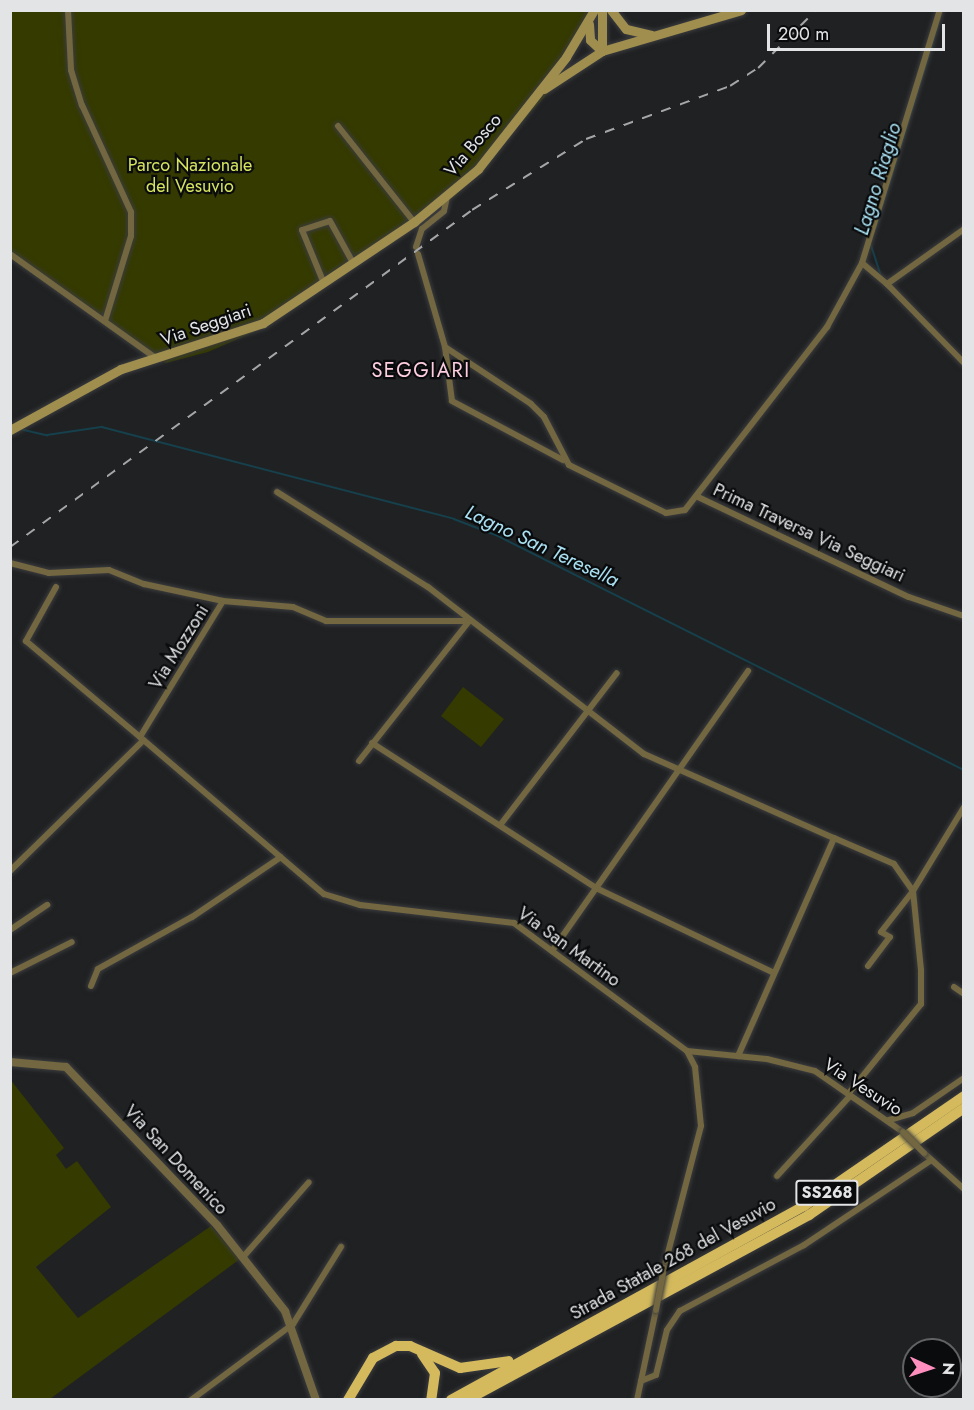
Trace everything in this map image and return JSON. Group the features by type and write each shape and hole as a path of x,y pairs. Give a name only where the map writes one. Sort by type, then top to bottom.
{"highway":[{"name":"Strada Statale 268 del Vesuvio","path":"451,1400 804,1206 963,1096"},
{"name":"Strada Statale 268 del Vesuvio","path":"467,1400 808,1215 963,1108"},
{"path":"348,1400 381,1351 400,1345 474,1369 543,1350"},
{"path":"418,1349 435,1373 431,1400"}],"main road":[{"path":"602,10 602,51"},
{"path":"611,10 626,29 653,35"},
{"name":"Via Bosco","path":"535,96 602,51 741,10"},
{"path":"592,15 590,40 602,51"},
{"name":"Via Bosco","path":"429,210 478,169 535,96 592,15"},
{"name":"Via Seggiari","path":"11,428 121,369 263,323 429,210"}],"street":[{"path":"68,10 76,87 131,212 131,237 105,321"},
{"path":"698,497 827,327 862,263 940,10"},
{"path":"338,126 414,222"},
{"path":"447,197 444,211 415,239 445,347 531,404 550,428 563,460"},
{"path":"429,210 430,223"},
{"path":"323,281 302,230 330,221 352,261"},
{"path":"886,284 963,229"},
{"path":"10,254 157,359"},
{"path":"862,263 886,284 963,363"},
{"name":"Prima Traversa Via Seggiari","path":"445,347 452,401 563,460 666,513 685,510 698,497 909,597 963,616"},
{"path":"276,492 428,587 586,712 644,754 894,864 913,891 921,1004 849,1095 777,1176"},
{"name":"Via Mozzoni","path":"10,563 49,573 109,570 144,584 223,601 142,738 10,871"},
{"name":"Via San Martino","path":"56,587 26,641 281,857 341,901 502,918 552,951 687,1051"},
{"path":"223,601 293,607 326,621 469,621"},
{"path":"359,761 469,621"},
{"path":"552,951 748,670"},
{"path":"501,824 617,673"},
{"path":"372,743 501,824 596,888 772,972"},
{"path":"868,966 891,937 881,932 913,891 963,807"},
{"path":"738,1056 772,972 834,838"},
{"path":"91,986 98,969 192,917 281,857"},
{"path":"10,930 47,905"},
{"path":"10,973 72,942"},
{"path":"954,987 963,994"},
{"path":"637,1400 664,1268 701,1126 695,1067 687,1051"},
{"name":"Via Vesuvio","path":"687,1051 738,1056 815,1071 903,1132 930,1161 963,1190"},
{"name":"Via San Domenico","path":"10,1062 66,1067 244,1256 292,1324 316,1400"},
{"path":"888,1120 913,1113 963,1078"},
{"path":"641,1381 656,1375 667,1330 680,1311 804,1245 930,1161"},
{"path":"244,1256 309,1182"},
{"path":"191,1400 292,1324 341,1247"}],"green space":[{"name":"Parco Nazionale del Vesuvio","path":"11,11 596,11 550,91 455,196 263,328 208,352 166,363 11,255"},
{"path":"463,687 504,719 481,747 441,716"},
{"path":"10,1079 64,1148 56,1155 66,1169 77,1161 111,1207 36,1267 78,1318 211,1226 240,1259 50,1399 11,1399"}],"waterway":[{"name":"Lagno Riaglio","path":"876,228 940,20"},
{"name":"Lagno Riaglio","path":"871,244 881,275"},
{"name":"Lagno San Teresella","path":"20,429 47,435 102,427 454,519 496,535 964,770"}],"railway":[{"path":"10,547 472,210 586,139 730,86 758,68 816,10"}],"district":[{"name":"SEGGIARI","path":"421,370"}]}
